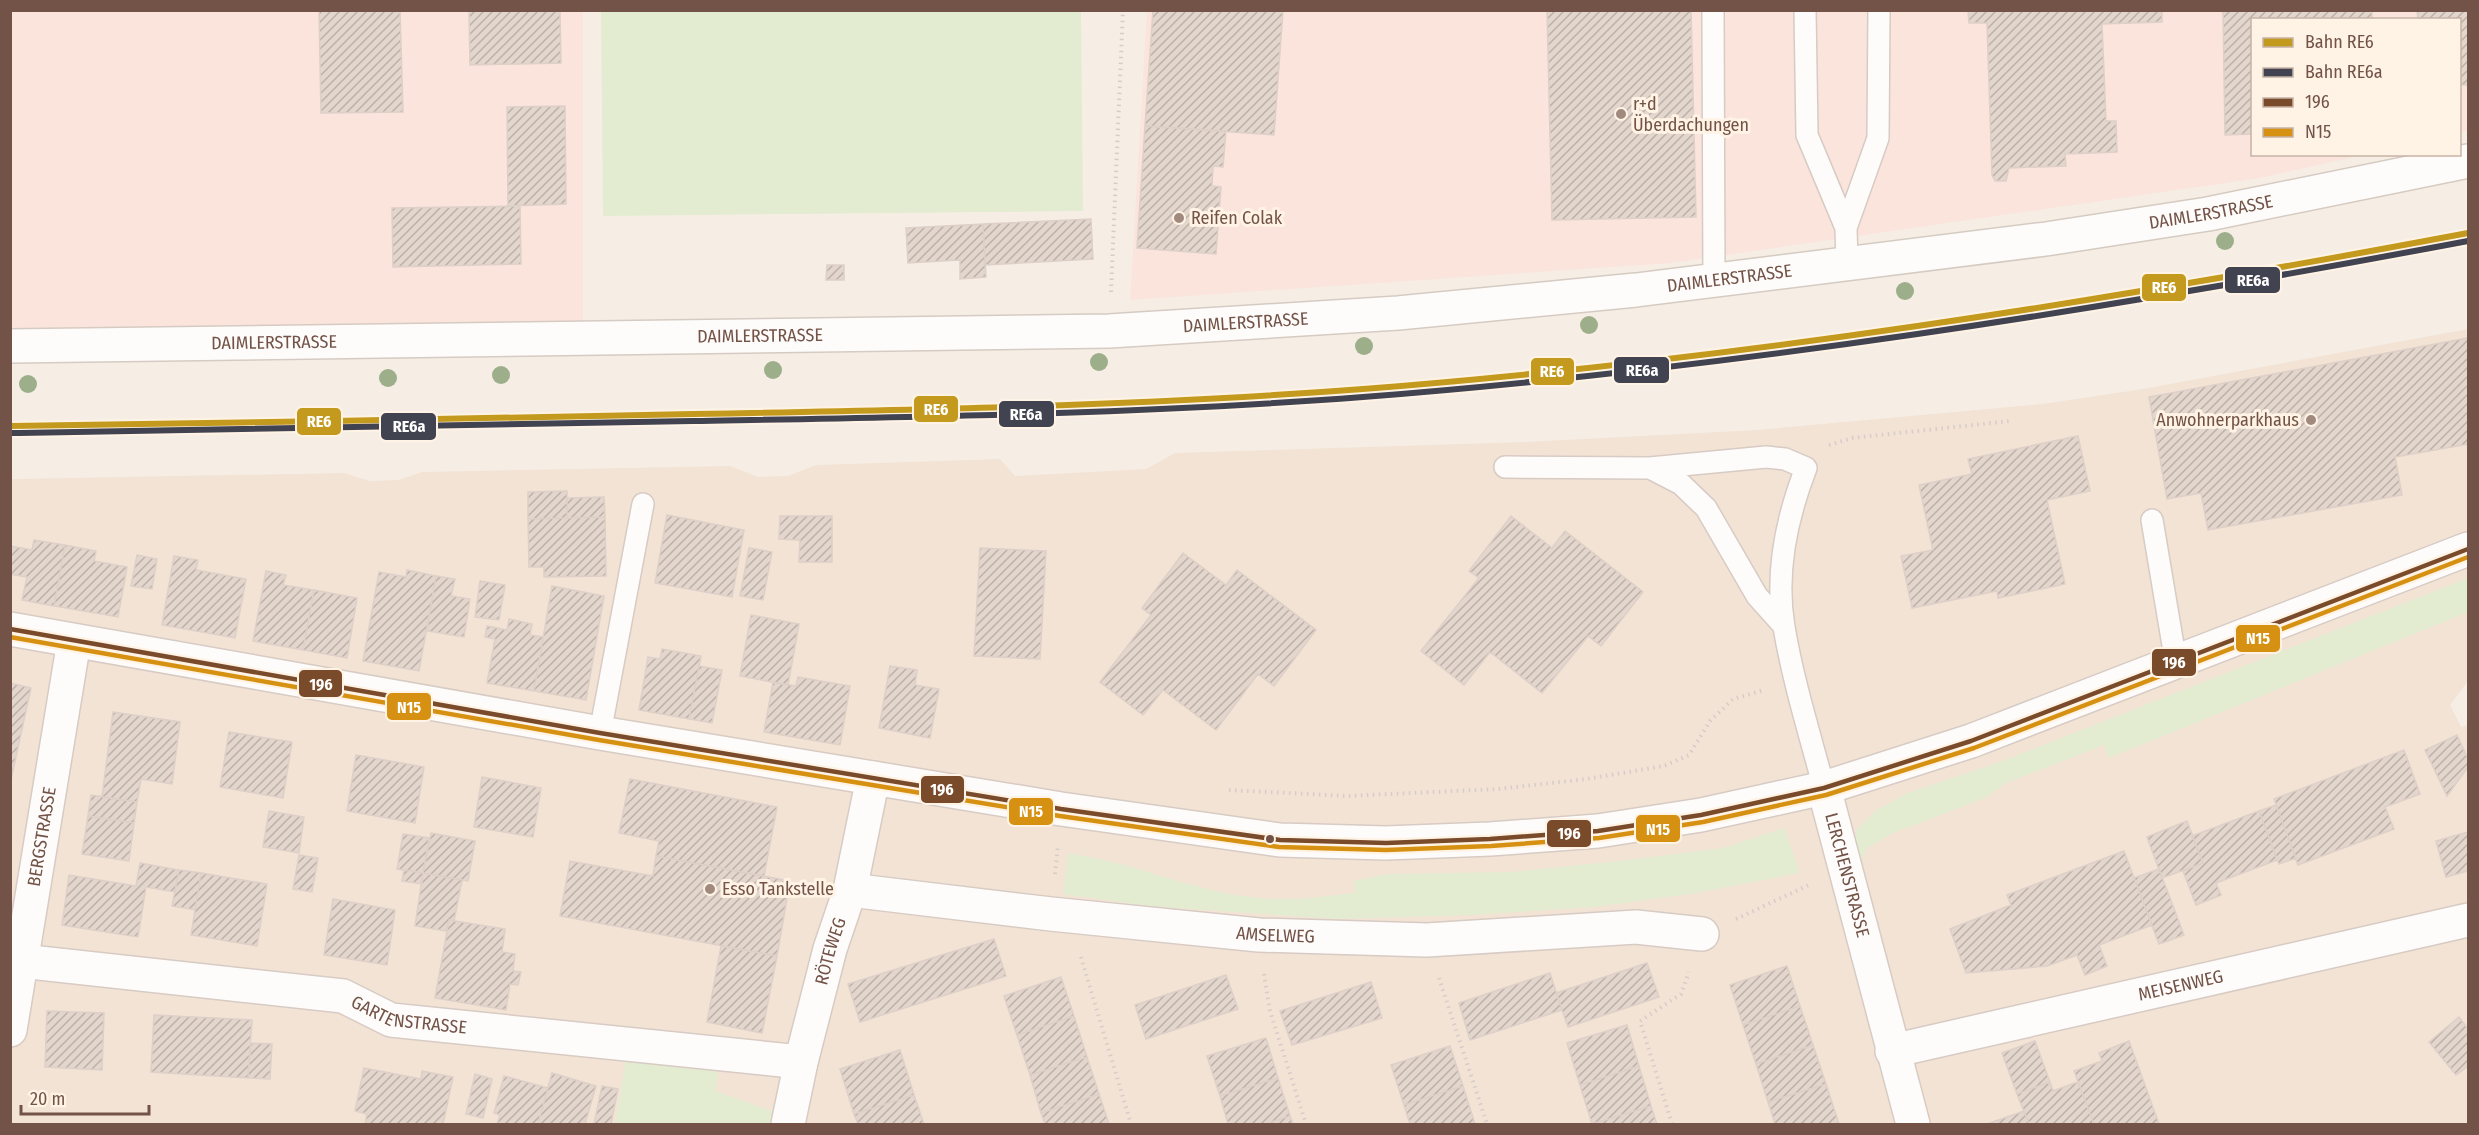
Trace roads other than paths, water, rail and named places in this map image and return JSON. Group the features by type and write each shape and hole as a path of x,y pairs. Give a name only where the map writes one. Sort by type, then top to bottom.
{"street":[{"name":"DAIMLERSTRASSE","path":"10,346 1109,331 1398,313 1714,281 2046,239 2208,214 2469,160"},
{"path":"10,629 600,733 1061,809 1280,840 1386,843 1490,839 1598,831 1701,815 1824,788 1971,741 2469,549"},
{"name":"BERGSTRASSE","path":"10,1030 21,961 19,923 74,640"},
{"name":"RÖTEWEG","path":"788,1125 801,1062 830,949 850,890 873,778"},
{"name":"LERCHENSTRASSE","path":"1824,788 1913,1125"},
{"name":"AMSELWEG","path":"850,890 1051,914 1271,935 1427,940 1636,927 1702,934"},
{"name":"MEISENWEG","path":"1892,1051 2469,921"},
{"name":"GARTENSTRASSE","path":"21,961 343,996 391,1020 801,1062"}],"lane":[{"path":"1713,10 1714,281"},
{"path":"1805,10 1807,135 1846,228 1847,264"},
{"path":"1846,228 1878,138 1879,10"},
{"name":"LERCHENSTRASSE","path":"1650,468 1766,457 1785,459 1806,468 1789,523 1783,561 1783,625 1824,788"},
{"path":"1505,467 1650,468 1681,484 1706,508 1757,596 1783,625"},
{"path":"600,733 643,504"},
{"path":"2152,520 2176,663"}],"rail line":[{"name":"RE6","path":"10,426 944,409 1196,400 1363,389 1641,362 1917,326 2193,282 2468,233"},
{"name":"RE6a","path":"10,433 944,416 1112,411 1363,397 1641,370 1917,334 2193,290 2468,241"}],"place":[{"name":"r+d Überdachungen","path":"1621,114"},
{"name":"Reifen Colak","path":"1179,218"},
{"name":"Anwohnerparkhaus","path":"2311,420"},
{"name":"Esso Tankstelle","path":"710,889"}]}
